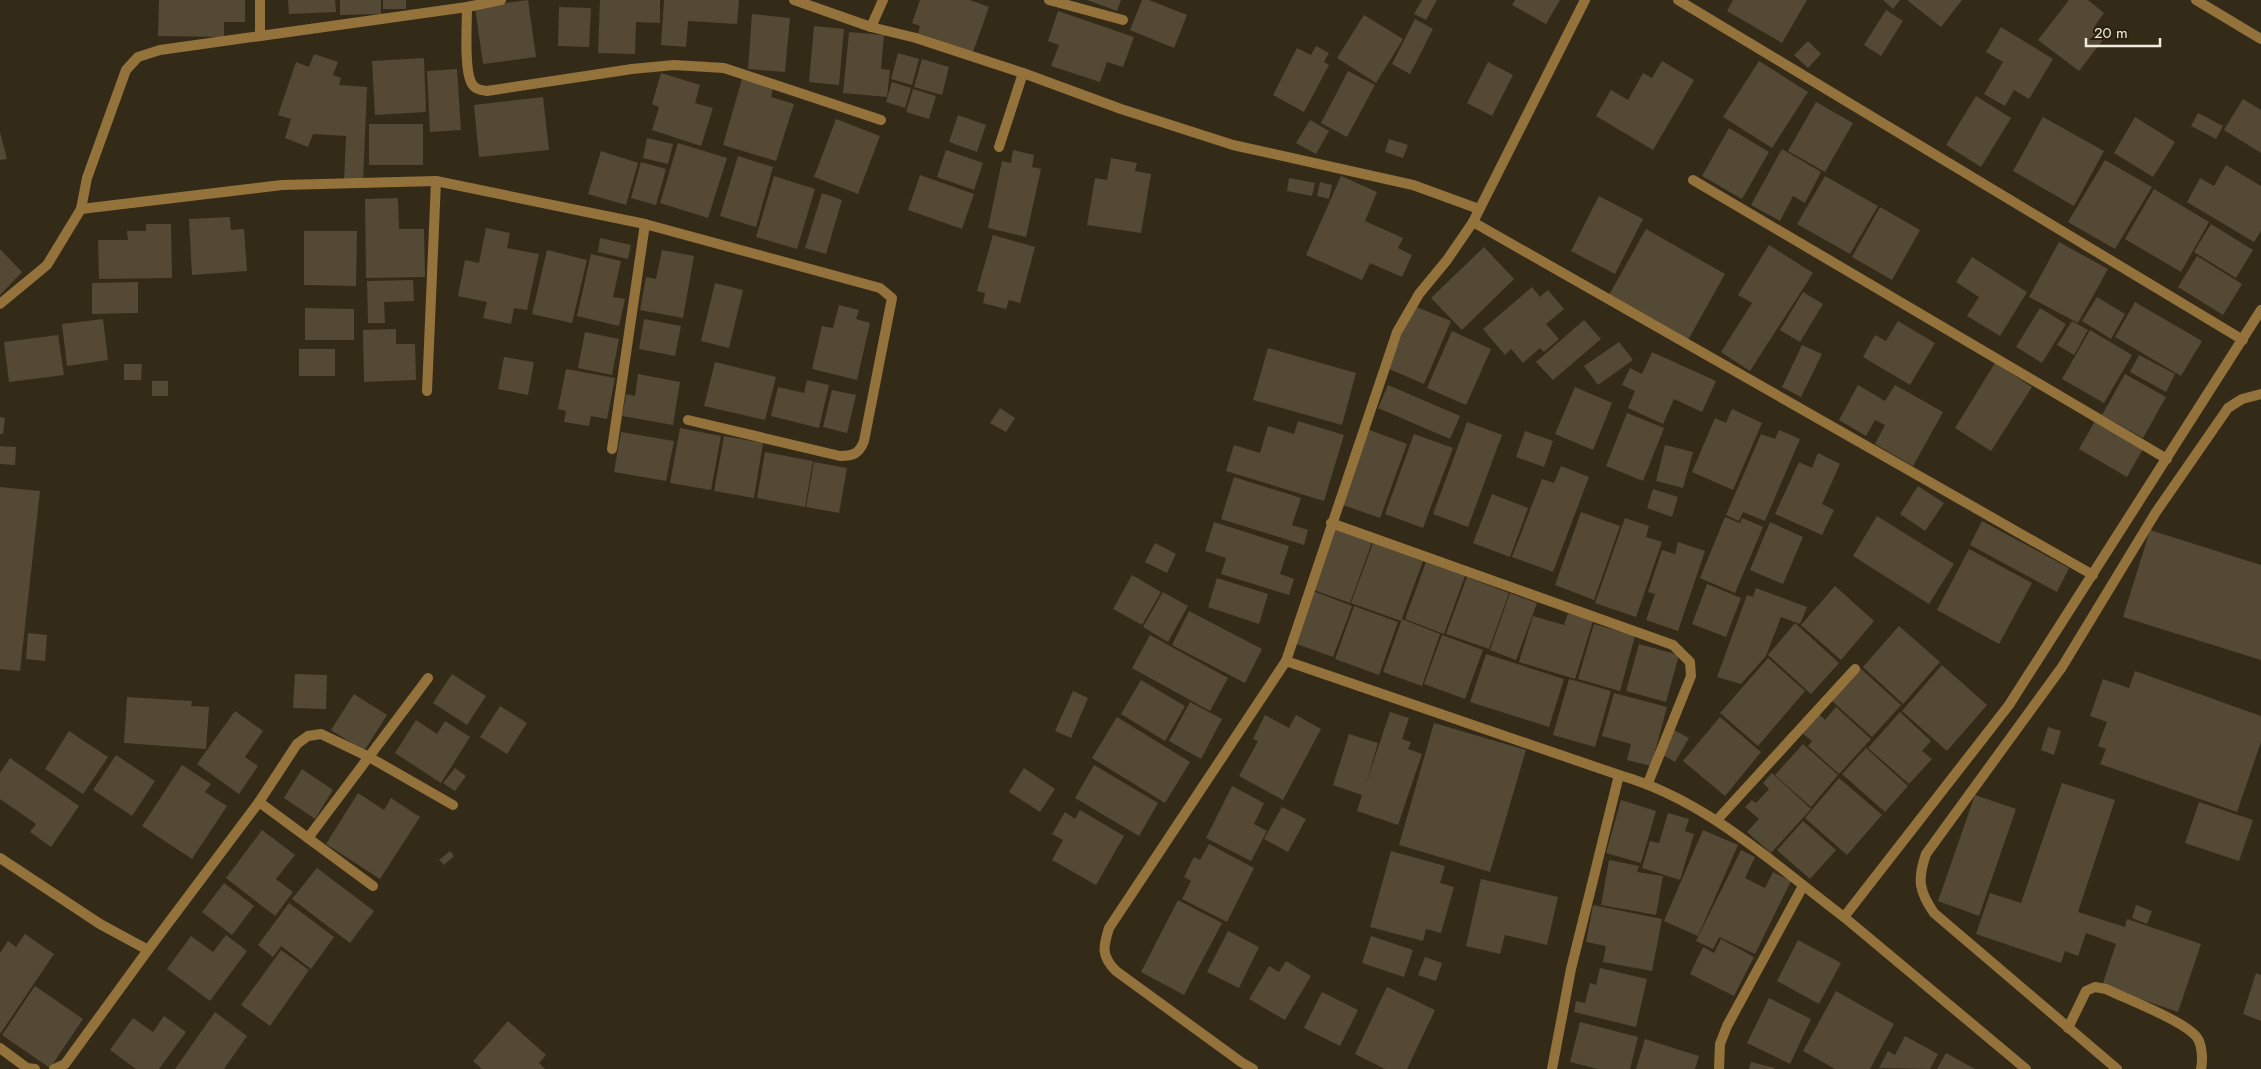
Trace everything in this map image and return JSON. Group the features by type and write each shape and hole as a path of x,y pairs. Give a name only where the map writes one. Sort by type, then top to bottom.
{"street":[{"path":"260,0 260,35"},
{"path":"0,304 47,265 81,209 88,178 126,70 138,57 160,50 467,7 501,0"},
{"path":"794,0 871,27 916,38 1023,73 1121,109 1232,145 1413,185 1479,209"},
{"path":"871,27 883,0"},
{"path":"1049,0 1123,20"},
{"path":"1253,1069 1116,972 1106,960 1104,943 1109,928 1286,661 1396,332 1419,294 1447,260 1473,222 1585,0"},
{"path":"1678,0 2243,340"},
{"path":"2196,0 2261,39"},
{"path":"467,7 468,69 471,82 476,89 487,91 632,69 674,65 724,68 881,120"},
{"path":"1000,147 1023,73"},
{"path":"1693,180 2167,459"},
{"path":"81,209 282,185 436,181 645,224 880,288 892,298 864,441 861,450 852,456 840,456 688,420"},
{"path":"427,391 436,181"},
{"path":"1473,222 2093,575"},
{"path":"612,448 645,224"},
{"path":"1844,917 2010,705 2261,310"},
{"path":"2117,1069 1934,913 1922,892 1921,868 1926,854 2062,667 2156,512 2228,408 2242,399 2261,394"},
{"path":"1331,524 1673,645 1690,662 1691,676 1648,783"},
{"path":"1286,661 1618,775 1648,783 1717,820 1844,917 2026,1069"},
{"path":"1717,820 1855,669"},
{"path":"308,838 428,678"},
{"path":"54,1069 65,1064 259,802 297,744 308,736 321,734 369,757 453,805"},
{"path":"1552,1069 1571,969 1618,775"},
{"path":"259,802 373,886"},
{"path":"0,858 100,924 148,950"},
{"path":"1719,1069 1720,1044 1728,1026 1803,886"},
{"path":"2068,1028 2086,991 2096,987 2106,989 2185,1026 2198,1039 2203,1062 2201,1069"},
{"path":"0,1048 27,1068 35,1069"}],"building":[{"path":"159,0 245,0 245,22 224,22 224,37 158,36"},
{"path":"288,0 335,0 336,12 289,14"},
{"path":"340,0 381,0 381,14 340,15"},
{"path":"383,0 406,0 406,9 383,9"},
{"path":"528,0 536,57 483,64 475,7"},
{"path":"600,0 660,0 660,23 636,22 635,54 598,53"},
{"path":"664,0 739,0 737,24 688,21 686,47 661,45"},
{"path":"920,0 970,0 989,7 973,52 918,33 920,26 912,23"},
{"path":"1087,0 1121,0 1117,11"},
{"path":"1142,0 1149,0 1187,15 1174,48 1130,30"},
{"path":"1422,0 1437,0 1426,20 1414,14"},
{"path":"1515,0 1560,0 1546,24 1512,5"},
{"path":"1733,0 1807,0 1782,43 1727,11"},
{"path":"1883,0 1900,0 1893,9"},
{"path":"1907,0 1962,0 1941,27"},
{"path":"2069,0 2088,0 2104,13 2094,27 2106,36 2079,71 2038,40"},
{"path":"559,7 591,8 589,47 558,46"},
{"path":"1886,10 1903,21 1881,56 1864,45"},
{"path":"1058,11 1134,37 1123,67 1107,62 1100,82 1051,66 1059,45 1048,41"},
{"path":"752,14 790,18 785,72 748,69"},
{"path":"1364,15 1403,39 1376,83 1337,58"},
{"path":"1415,19 1433,29 1410,74 1392,64"},
{"path":"814,26 844,29 839,85 809,82"},
{"path":"2001,27 2053,59 2029,99 2014,90 2005,106 1984,94 2003,62 1986,52"},
{"path":"849,32 884,35 881,69 890,70 887,97 843,93"},
{"path":"1808,41 1821,54 1808,68 1794,55"},
{"path":"1316,46 1329,53 1324,62 1329,65 1304,112 1273,95 1297,48 1311,55"},
{"path":"898,53 919,59 912,85 891,79"},
{"path":"314,54 338,62 333,75 341,78 339,85 367,87 363,182 344,181 346,136 313,134 308,147 285,138 291,119 278,115 296,62 309,67"},
{"path":"424,58 426,112 375,115 372,61"},
{"path":"922,59 949,67 942,95 914,87"},
{"path":"1662,61 1694,80 1653,150 1596,116 1611,90 1628,100 1643,73 1652,78"},
{"path":"1759,61 1808,92 1772,148 1723,117"},
{"path":"1488,62 1513,75 1492,116 1467,103"},
{"path":"457,69 461,130 430,132 427,71"},
{"path":"1348,71 1375,85 1347,137 1321,123"},
{"path":"661,73 700,85 695,103 713,108 701,146 652,130 659,107 652,104"},
{"path":"742,79 773,89 771,97 794,104 776,161 723,145"},
{"path":"892,82 911,88 905,108 886,102"},
{"path":"913,89 936,96 929,119 906,112"},
{"path":"1976,96 2011,118 1981,167 1946,145"},
{"path":"543,97 549,150 479,157 474,105"},
{"path":"2243,99 2261,110 2261,153 2224,130"},
{"path":"1816,102 1853,123 1825,172 1788,151"},
{"path":"2198,113 2223,126 2216,139 2191,126"},
{"path":"958,115 986,125 977,152 949,142"},
{"path":"2043,117 2104,151 2074,206 2013,171"},
{"path":"2135,117 2175,142 2153,177 2114,153"},
{"path":"836,119 880,136 858,194 814,177"},
{"path":"1310,120 1329,131 1316,154 1296,143"},
{"path":"369,124 423,124 423,165 369,165"},
{"path":"1729,128 1769,152 1742,199 1702,176"},
{"path":"0,132 7,159 0,160"},
{"path":"647,138 673,144 668,164 643,158"},
{"path":"1389,139 1408,145 1403,158 1385,152"},
{"path":"678,143 727,158 708,218 660,203"},
{"path":"1782,149 1821,172 1805,203 1793,196 1780,221 1751,205"},
{"path":"946,150 983,163 974,190 937,177"},
{"path":"1013,150 1034,155 1032,167 1041,169 1026,237 988,228 1002,161 1011,163"},
{"path":"601,151 638,163 626,205 588,194"},
{"path":"738,156 773,167 756,227 720,216"},
{"path":"1111,158 1137,163 1135,171 1151,174 1141,233 1087,225 1095,178 1107,180"},
{"path":"2105,160 2152,187 2115,249 2068,222"},
{"path":"641,162 666,169 656,205 631,198"},
{"path":"2226,165 2261,186 2261,231 2254,242 2187,202 2200,178 2214,186"},
{"path":"920,175 974,194 962,229 908,210"},
{"path":"774,176 815,189 797,249 756,237"},
{"path":"1341,176 1377,192 1365,221 1403,238 1398,248 1412,255 1402,277 1370,263 1362,280 1306,255"},
{"path":"1825,176 1878,206 1850,254 1797,224"},
{"path":"1289,178 1315,183 1312,196 1287,191"},
{"path":"1320,182 1332,185 1329,199 1317,196"},
{"path":"2154,189 2209,222 2181,272 2125,239"},
{"path":"822,193 842,200 826,254 805,248"},
{"path":"1599,196 1643,219 1615,274 1571,251"},
{"path":"398,198 399,229 424,229 425,277 366,278 365,199"},
{"path":"1880,207 1920,230 1892,280 1852,257"},
{"path":"230,217 231,230 244,229 247,271 192,275 189,219"},
{"path":"146,224 171,224 172,278 99,279 98,240 128,240 127,231 146,231"},
{"path":"2211,224 2253,250 2236,278 2194,252"},
{"path":"486,228 510,233 507,248 539,254 527,310 514,308 511,324 483,318 487,302 458,296 465,260 479,263"},
{"path":"1646,229 1725,274 1688,340 1609,295"},
{"path":"304,231 357,231 356,286 304,285"},
{"path":"993,235 1035,247 1020,303 1009,300 1006,309 983,303 985,293 977,291"},
{"path":"600,238 631,245 628,259 598,252"},
{"path":"2059,242 2108,269 2078,323 2029,297"},
{"path":"1769,245 1813,273 1750,371 1721,352 1752,303 1738,295"},
{"path":"1484,247 1514,279 1462,330 1431,298"},
{"path":"0,249 22,272 0,295"},
{"path":"547,250 587,260 572,323 532,314"},
{"path":"662,250 694,256 683,318 640,310 646,277 656,279"},
{"path":"591,254 621,261 613,297 625,299 619,326 577,316"},
{"path":"2197,256 2242,284 2223,315 2178,287"},
{"path":"1972,257 2027,292 2000,336 1967,316 1979,297 1956,282"},
{"path":"413,280 414,301 384,302 385,323 368,323 367,281"},
{"path":"138,282 138,313 92,314 92,283"},
{"path":"715,283 743,290 729,348 701,341"},
{"path":"1532,287 1540,297 1548,290 1564,309 1546,324 1559,339 1544,352 1540,348 1523,363 1511,349 1505,355 1483,329"},
{"path":"1803,292 1823,304 1800,342 1780,330"},
{"path":"2097,297 2125,314 2111,339 2082,321"},
{"path":"2135,302 2202,341 2181,376 2115,337"},
{"path":"839,305 859,310 856,319 870,323 857,380 812,369 822,326 833,328"},
{"path":"1414,306 1451,321 1424,384 1387,368"},
{"path":"305,308 354,309 354,340 305,340"},
{"path":"2040,308 2066,324 2042,363 2016,347"},
{"path":"103,319 108,360 67,366 62,324"},
{"path":"644,319 681,326 675,356 639,349"},
{"path":"1584,320 1601,339 1553,380 1536,362"},
{"path":"1898,321 1935,343 1910,385 1863,357 1875,335 1886,341"},
{"path":"2072,321 2088,330 2074,355 2057,345"},
{"path":"396,329 396,344 415,344 416,380 364,382 363,330"},
{"path":"2090,330 2132,355 2104,403 2062,379"},
{"path":"1452,331 1491,349 1466,405 1427,388"},
{"path":"585,332 619,339 612,375 578,368"},
{"path":"58,335 64,375 9,382 4,342"},
{"path":"1619,342 1633,360 1598,385 1584,366"},
{"path":"1802,345 1822,354 1801,397 1782,387"},
{"path":"1268,348 1356,373 1342,425 1253,400"},
{"path":"299,349 335,349 335,376 299,376"},
{"path":"1652,352 1716,381 1702,412 1674,399 1663,424 1628,408 1635,391 1622,385 1630,368 1642,374"},
{"path":"2139,355 2175,374 2166,392 2130,372"},
{"path":"504,357 534,362 528,395 498,389"},
{"path":"715,362 776,377 765,420 704,406"},
{"path":"1995,363 2032,387 1991,451 1955,428"},
{"path":"124,364 142,364 141,380 124,380"},
{"path":"566,369 615,378 607,419 591,416 589,426 564,422 566,411 558,409"},
{"path":"638,374 680,382 673,425 622,416 626,394 635,396"},
{"path":"2125,374 2166,397 2143,438 2102,415"},
{"path":"807,380 829,385 819,428 771,416 778,387 804,393"},
{"path":"152,381 168,381 168,396 152,396"},
{"path":"1388,385 1460,416 1450,439 1378,408"},
{"path":"1858,385 1885,401 1895,385 1943,412 1913,466 1875,444 1885,425 1875,420 1866,436 1839,420"},
{"path":"1575,387 1612,403 1593,450 1555,434"},
{"path":"832,390 856,395 847,433 823,427"},
{"path":"1000,408 1015,418 1006,432 990,423"},
{"path":"1732,409 1762,423 1733,490 1692,472 1715,418 1726,423"},
{"path":"1627,413 1664,428 1643,481 1606,466"},
{"path":"0,417 5,418 3,434 0,434"},
{"path":"1298,421 1344,435 1324,501 1226,471 1234,445 1260,453 1268,426 1294,434"},
{"path":"2095,421 2143,449 2127,477 2079,449"},
{"path":"1467,422 1502,435 1468,527 1433,514"},
{"path":"680,428 721,436 711,490 670,483"},
{"path":"1367,429 1407,444 1380,518 1340,504"},
{"path":"1779,430 1800,439 1765,521 1743,512 1739,521 1726,515 1761,434 1775,439"},
{"path":"1525,431 1553,441 1544,467 1516,457"},
{"path":"621,432 674,441 666,481 614,472"},
{"path":"1414,434 1453,448 1423,528 1385,514"},
{"path":"724,436 763,443 754,498 714,491"},
{"path":"1665,445 1693,452 1683,488 1656,481"},
{"path":"0,446 16,447 15,465 0,464"},
{"path":"765,452 813,461 805,507 757,498"},
{"path":"1818,453 1840,464 1822,504 1834,510 1822,535 1775,514 1799,462 1812,468"},
{"path":"814,462 847,468 839,513 806,507"},
{"path":"1561,466 1589,477 1553,572 1512,557 1542,479 1554,483"},
{"path":"1234,477 1301,498 1292,525 1308,530 1304,545 1221,519"},
{"path":"1918,486 1944,503 1925,531 1900,514"},
{"path":"0,487 40,491 20,671 0,669"},
{"path":"1653,489 1678,497 1672,517 1647,508"},
{"path":"1492,494 1528,508 1510,557 1473,543"},
{"path":"1581,512 1620,526 1594,600 1555,585"},
{"path":"1877,516 1954,564 1929,604 1853,556"},
{"path":"1725,517 1740,523 1742,518 1763,527 1735,593 1700,578"},
{"path":"1625,518 1649,526 1646,537 1662,542 1636,617 1595,603"},
{"path":"1982,521 2069,568 2057,592 1970,545"},
{"path":"1214,522 1289,546 1280,574 1294,579 1289,595 1221,574 1226,558 1205,551"},
{"path":"1770,522 1803,537 1783,584 1750,570"},
{"path":"1333,528 1372,542 1350,603 1311,589"},
{"path":"2150,530 2261,565 2261,660 2123,617"},
{"path":"1678,542 1705,551 1678,631 1646,620 1655,594 1648,592 1662,550 1675,554"},
{"path":"1155,543 1176,554 1167,573 1145,562"},
{"path":"1373,543 1423,561 1401,621 1351,603"},
{"path":"1969,549 2032,583 1999,644 1937,610"},
{"path":"1426,562 1465,576 1444,634 1405,619"},
{"path":"1132,575 1161,592 1142,625 1113,609"},
{"path":"1467,577 1509,593 1489,649 1446,634"},
{"path":"1217,578 1268,594 1259,624 1208,607"},
{"path":"1707,584 1741,598 1726,637 1692,624"},
{"path":"1835,586 1874,621 1841,660 1801,625"},
{"path":"1756,588 1807,607 1800,624 1781,617 1766,656 1741,684 1717,677 1747,595 1753,597"},
{"path":"1313,591 1352,606 1333,657 1294,643"},
{"path":"1163,592 1188,606 1168,642 1143,627"},
{"path":"1510,593 1537,603 1516,660 1490,650"},
{"path":"1354,606 1398,622 1379,675 1335,659"},
{"path":"1189,611 1262,649 1245,683 1172,645"},
{"path":"1568,613 1593,621 1575,679 1519,662 1533,616 1564,625"},
{"path":"1402,619 1440,634 1422,686 1383,672"},
{"path":"1795,623 1839,663 1811,694 1768,655"},
{"path":"1594,624 1635,636 1620,691 1578,679"},
{"path":"1899,626 1940,662 1903,704 1863,667"},
{"path":"28,633 47,635 45,661 26,659"},
{"path":"1150,635 1228,678 1210,711 1132,668"},
{"path":"1442,635 1483,650 1465,699 1424,684"},
{"path":"1639,644 1679,655 1666,702 1626,691"},
{"path":"1486,654 1564,679 1549,727 1470,702"},
{"path":"1768,658 1805,691 1758,746 1720,713"},
{"path":"1942,665 1987,705 1947,751 1902,711"},
{"path":"1860,668 1901,705 1872,737 1831,700"},
{"path":"2135,671 2261,716 2261,742 2237,812 2100,764 2106,749 2098,746 2107,722 2090,716 2103,679 2129,688"},
{"path":"295,674 327,675 326,709 293,708"},
{"path":"452,674 486,696 467,725 433,703"},
{"path":"1569,679 1611,691 1595,747 1553,735"},
{"path":"1141,680 1185,706 1165,741 1121,714"},
{"path":"1073,691 1088,698 1071,738 1055,731"},
{"path":"1614,693 1667,707 1651,766 1627,760 1631,744 1602,736"},
{"path":"354,694 387,715 364,751 331,730"},
{"path":"127,697 192,701 191,706 209,707 206,749 124,743"},
{"path":"1190,702 1222,719 1201,759 1169,741"},
{"path":"500,706 527,723 507,754 480,737"},
{"path":"1836,707 1871,739 1839,774 1808,746 1812,741 1802,733 1819,714 1825,720"},
{"path":"235,711 263,731 245,757 258,766 239,794 197,764"},
{"path":"1390,712 1409,718 1402,739 1411,742 1408,749 1422,754 1398,825 1357,811 1362,795 1333,785 1349,734 1378,743 1366,784"},
{"path":"1900,712 1931,741 1922,751 1932,759 1909,784 1868,748"},
{"path":"1265,715 1289,728 1296,715 1321,729 1283,800 1239,776 1258,741 1253,739"},
{"path":"1117,717 1190,762 1165,803 1092,758"},
{"path":"1720,717 1761,752 1725,796 1683,761"},
{"path":"416,720 437,734 445,721 470,737 441,783 395,753"},
{"path":"1434,723 1526,750 1490,872 1399,845"},
{"path":"2048,727 2061,731 2054,755 2041,750"},
{"path":"1674,730 1689,738 1675,762 1661,754"},
{"path":"69,731 108,757 83,794 45,769"},
{"path":"1803,744 1838,775 1811,807 1775,775"},
{"path":"1866,748 1908,786 1885,812 1842,774"},
{"path":"116,755 155,781 132,816 93,790"},
{"path":"10,758 79,806 51,847 30,832 36,824 0,799 0,773"},
{"path":"182,765 211,784 205,792 227,806 192,859 142,826"},
{"path":"1094,765 1158,803 1139,836 1075,798"},
{"path":"455,768 466,776 455,791 443,783"},
{"path":"1024,768 1055,789 1040,812 1009,792"},
{"path":"302,769 333,790 315,819 284,798"},
{"path":"1772,773 1811,809 1771,853 1747,832 1759,819 1745,807 1752,800 1756,803 1769,789 1763,783"},
{"path":"1839,778 1882,815 1847,855 1805,818"},
{"path":"2062,783 2115,800 2078,912 2125,927 2127,919 2201,944 2178,1012 2102,986 2116,944 2086,933 2078,956 2065,951 2061,963 1976,934 1990,893 2021,903"},
{"path":"1232,786 1264,803 1254,824 1267,831 1251,861 1206,838"},
{"path":"358,793 384,810 391,798 420,817 380,879 326,844"},
{"path":"1975,795 2016,809 1979,916 1938,901"},
{"path":"1621,800 1656,811 1641,863 1606,853"},
{"path":"2199,802 2253,820 2239,861 2185,843"},
{"path":"1282,807 1306,819 1288,852 1264,839"},
{"path":"1080,810 1124,836 1096,885 1052,860 1063,840 1052,834 1065,812 1075,819"},
{"path":"1668,813 1689,819 1685,831 1694,834 1680,880 1642,868 1650,841 1659,843"},
{"path":"1803,821 1836,850 1810,879 1777,850"},
{"path":"262,830 295,855 276,879 293,892 275,916 226,878"},
{"path":"1703,830 1738,845 1698,936 1664,921"},
{"path":"1209,844 1254,868 1227,922 1182,899 1191,881 1184,877 1194,857 1200,860"},
{"path":"1741,850 1755,857 1745,878 1765,888 1773,872 1791,881 1755,954 1719,937 1713,949 1696,941"},
{"path":"450,851 454,856 444,865 439,860"},
{"path":"1391,851 1445,866 1440,883 1454,887 1441,933 1426,929 1423,941 1370,927"},
{"path":"1609,860 1639,866 1637,872 1663,876 1656,915 1601,905"},
{"path":"317,868 374,911 350,943 292,899"},
{"path":"1481,879 1558,897 1547,945 1505,935 1500,954 1466,946"},
{"path":"224,883 254,906 232,935 202,912"},
{"path":"1178,900 1222,923 1184,995 1141,972"},
{"path":"289,903 334,937 311,969 281,946 273,957 258,945"},
{"path":"1593,905 1662,919 1652,971 1603,962 1606,946 1586,942"},
{"path":"2136,905 2152,911 2147,924 2132,918"},
{"path":"1228,931 1259,947 1239,988 1207,972"},
{"path":"25,934 54,954 0,1034 0,953 8,941 16,947"},
{"path":"226,935 247,951 210,1001 167,969 191,936 213,952"},
{"path":"1371,936 1413,950 1404,977 1362,963"},
{"path":"1721,939 1754,957 1734,996 1690,974 1703,947 1714,953"},
{"path":"1798,940 1841,963 1819,1004 1777,981"},
{"path":"281,950 309,970 270,1026 241,1005"},
{"path":"1425,957 1442,963 1436,981 1418,975"},
{"path":"1286,961 1311,976 1285,1020 1249,999 1269,966 1279,972"},
{"path":"1600,968 1647,979 1636,1027 1574,1012 1576,1001 1585,1003 1590,983 1596,985"},
{"path":"2256,973 2261,975 2261,1021 2243,1014"},
{"path":"35,986 83,1019 50,1068 2,1035"},
{"path":"1387,987 1435,1010 1407,1069 1385,1069 1355,1054"},
{"path":"1836,991 1894,1024 1870,1069 1835,1069 1803,1051"},
{"path":"1322,992 1358,1010 1340,1046 1304,1028"},
{"path":"1769,998 1811,1019 1790,1064 1747,1043"},
{"path":"215,1012 247,1036 224,1069 175,1069"},
{"path":"164,1016 186,1032 159,1069 136,1069 110,1050 133,1018 153,1032"},
{"path":"508,1021 546,1055 539,1063 545,1069 482,1069 473,1061"},
{"path":"1580,1022 1638,1037 1630,1069 1598,1069 1570,1062"},
{"path":"1905,1036 1938,1054 1930,1069 1879,1068 1888,1051 1895,1055"},
{"path":"1645,1039 1699,1056 1695,1069 1636,1069"},
{"path":"1946,1053 1975,1069 1937,1069"},
{"path":"1751,1062 1775,1068 1749,1069"}]}
